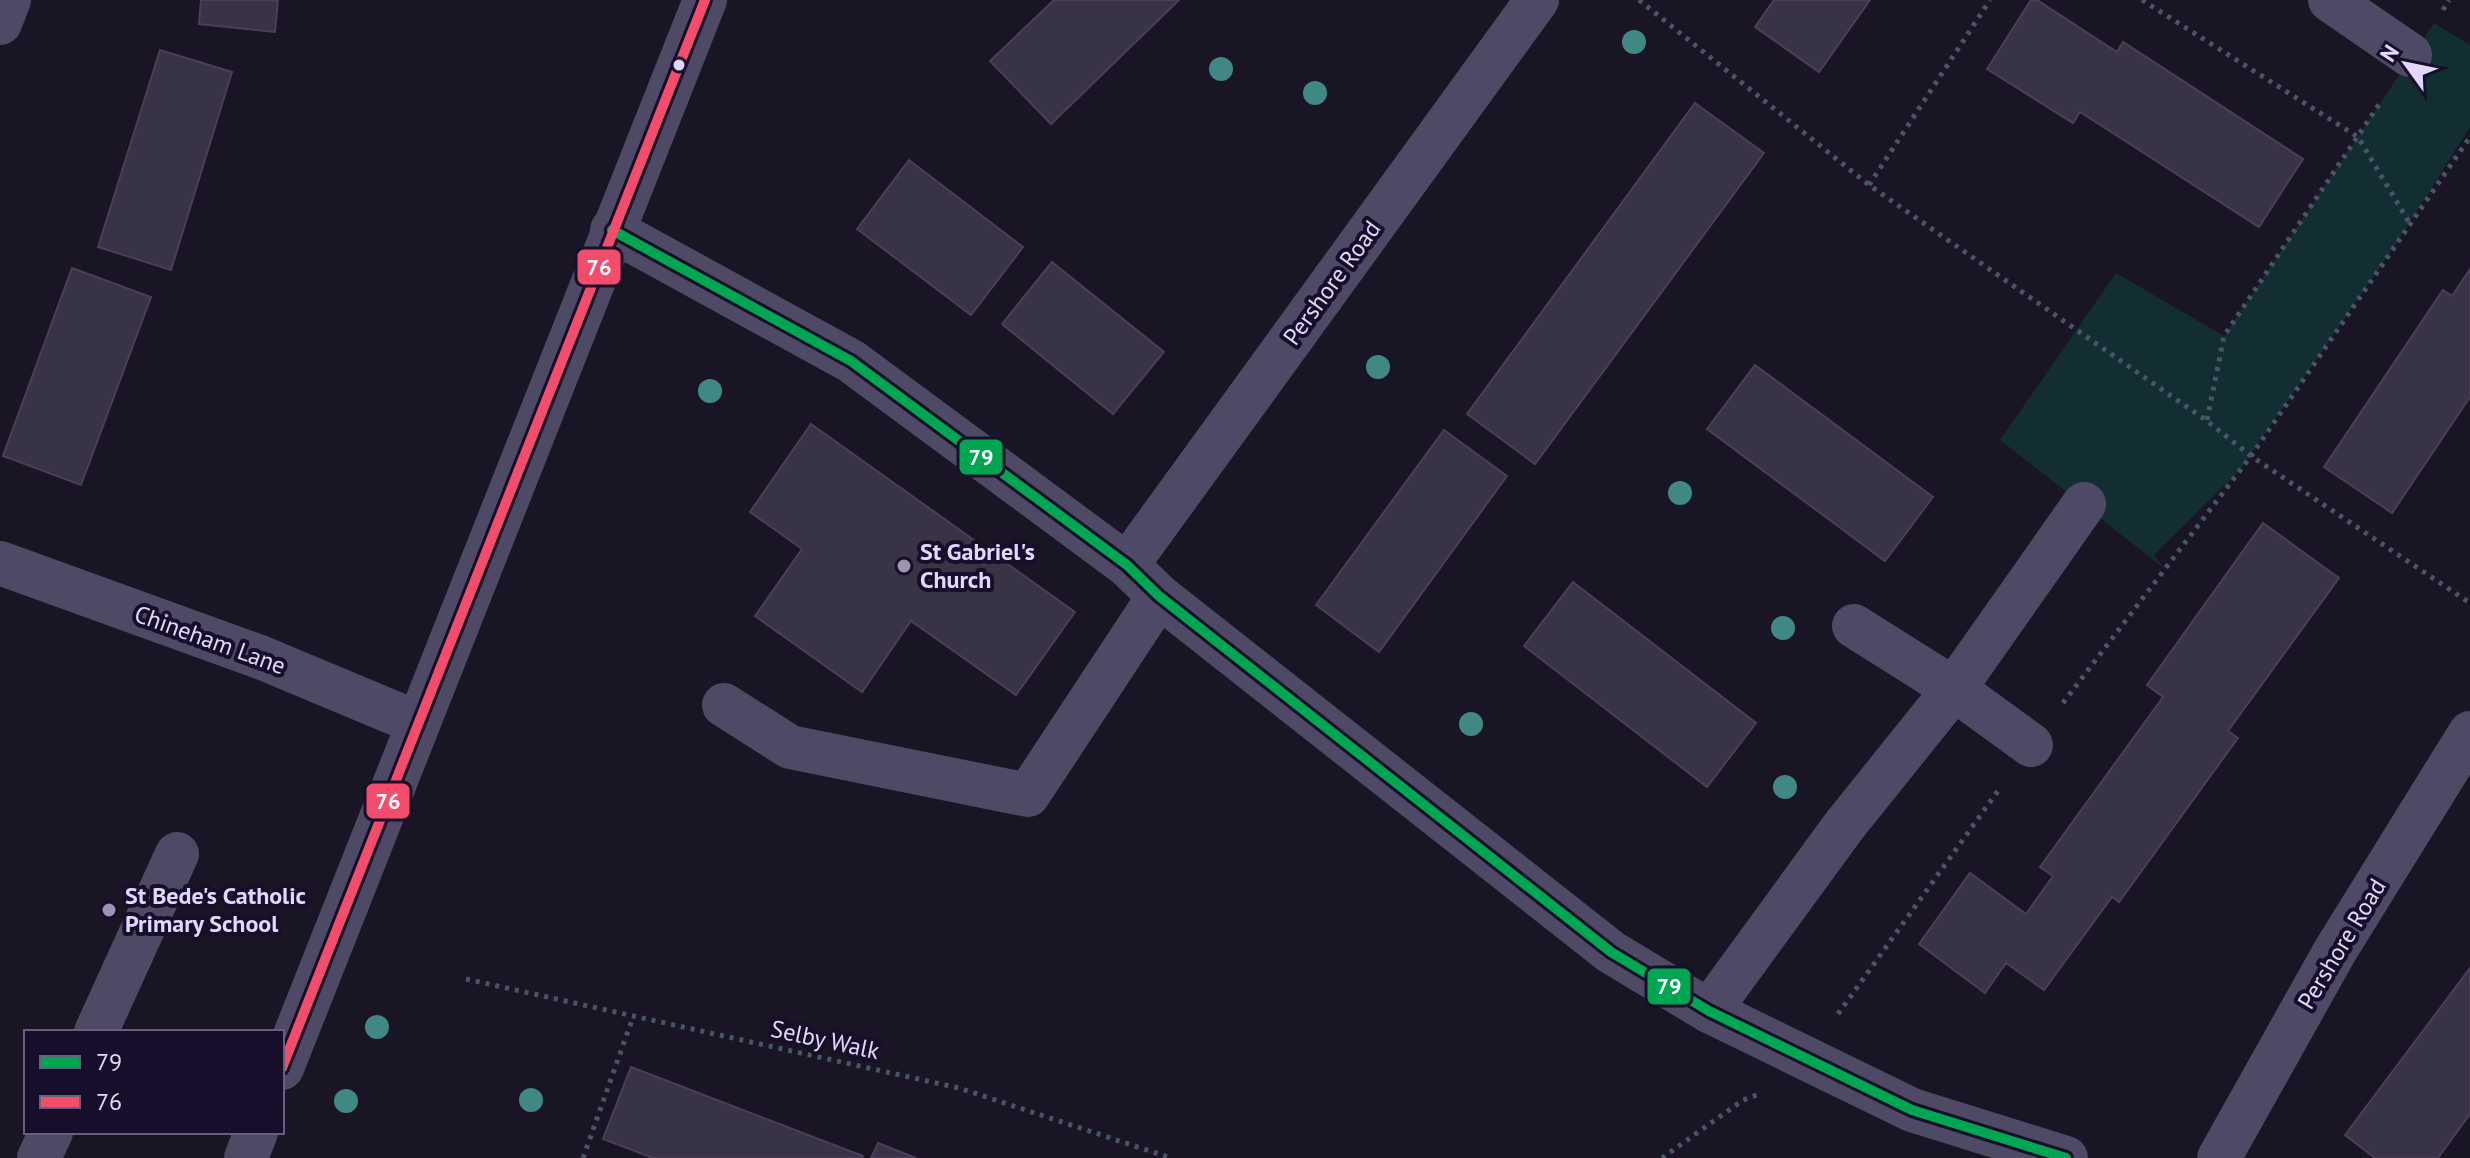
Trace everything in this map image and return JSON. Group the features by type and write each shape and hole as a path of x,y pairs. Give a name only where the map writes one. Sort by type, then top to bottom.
{"street":[{"path":"0,23 9,0"},
{"path":"284,1063 705,0"},
{"name":"Pershore Road","path":"1127,565 1537,0"},
{"path":"2332,1 2410,55"},
{"path":"612,230 851,361 1127,565 1159,596 1611,952 1709,1011 1912,1110 2066,1158"},
{"path":"1709,1011 1844,826 1954,689 2084,504"},
{"name":"Chineham Lane","path":"0,563 295,671 418,723"},
{"path":"724,705 790,747 1028,795 1159,596"},
{"path":"1854,626 1954,689 2031,745"},
{"name":"Pershore Road","path":"2219,1158 2335,951 2470,733"},
{"path":"97,1030 177,854"},
{"path":"39,1158 50,1134"},
{"path":"246,1158 255,1134"}],"path":[{"path":"1639,0 1869,185 2207,421 2251,456 2470,603"},
{"path":"1869,185 1990,0"},
{"path":"2142,0 2358,137 2410,224"},
{"path":"2207,421 2224,336 2410,55"},
{"path":"1662,1158 1743,1100 1821,1068 1837,1015 2031,745 2251,456 2470,137"},
{"name":"Selby Walk","path":"466,979 959,1088 1171,1158"},
{"path":"583,1158 633,1017"}],"green space":[{"path":"2434,23 2470,45 2470,127 2394,247 2240,470 2154,555 2165,569 2000,440 2116,273 2224,336"}],"building":[{"path":"201,0 278,0 275,32 199,24"},
{"path":"1054,0 1179,0 1051,124 990,61"},
{"path":"1774,0 1870,0 1819,72 1755,27"},
{"path":"2031,0 2037,0 2117,52 2123,42 2303,159 2259,227 2080,112 2073,123 1987,69"},
{"path":"160,50 232,72 171,270 98,247"},
{"path":"1695,103 1764,153 1535,464 1467,414"},
{"path":"909,160 1023,247 971,315 857,229"},
{"path":"1052,262 1164,352 1113,414 1002,324"},
{"path":"72,268 151,297 81,485 3,456"},
{"path":"2470,269 2470,397 2392,513 2324,467 2443,290 2452,296"},
{"path":"1755,365 1933,497 1885,561 1707,429"},
{"path":"811,424 1075,612 1016,695 911,621 862,692 755,616 802,549 750,512"},
{"path":"1444,430 1507,476 1379,652 1316,605"},
{"path":"2263,523 2339,578 2228,731 2238,738 2119,902 2112,897 2044,990 2006,963 1985,993 1919,944 1970,873 2026,914 2053,876 2040,867 2163,697 2147,685"},
{"path":"1573,582 1756,723 1707,787 1524,646"},
{"path":"2470,968 2470,1114 2438,1158 2375,1158 2345,1135"},
{"path":"631,1067 863,1156 653,1158 603,1139"},
{"path":"878,1143 916,1158 871,1158"}],"transit line":[{"name":"76","path":"284,1063 705,0"},
{"name":"79","path":"612,230 851,361 1127,565 1159,596 1611,952 1709,1011 1912,1110 2066,1158"}],"place":[{"name":"St Gabriel's Church","path":"904,566"},
{"name":"St Bede's Catholic Primary School","path":"109,910"}]}
